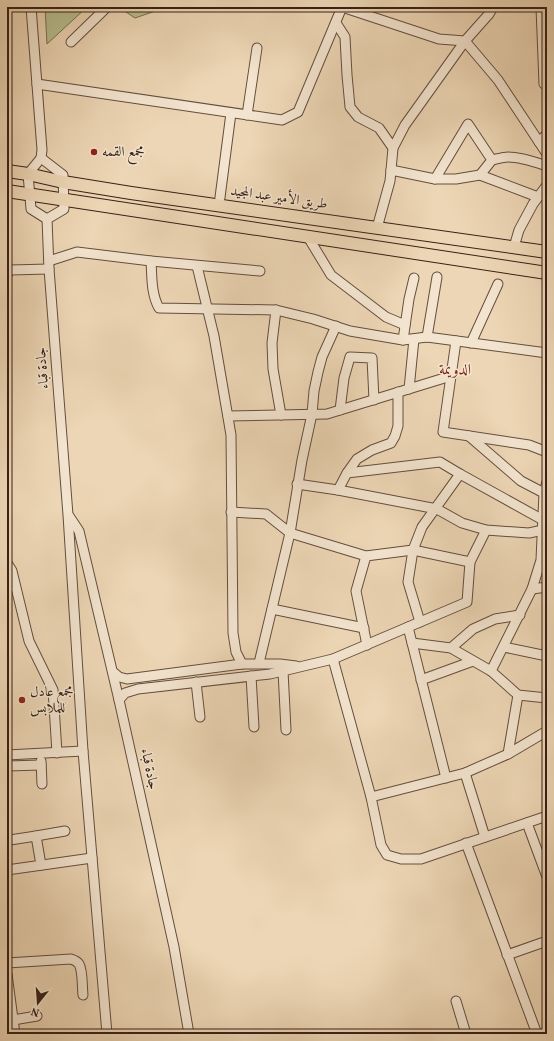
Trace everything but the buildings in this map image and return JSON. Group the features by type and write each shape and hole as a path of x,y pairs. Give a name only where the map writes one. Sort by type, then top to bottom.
{"main road":[{"name":"طريق الأمير عبد المجيد","path":"7,171 131,193 547,252"},
{"path":"7,192 30,194 547,273"},
{"path":"265,230 268,212"}],"street":[{"path":"31,7 41,158 28,174 31,209 47,219 64,209 63,175 41,158"},
{"path":"71,42 107,7"},
{"path":"37,84 282,120 298,112 342,7 439,39 465,41 498,80 547,154"},
{"path":"377,228 390,181 393,148 404,125 465,41 489,14 493,7"},
{"path":"541,7 544,84"},
{"path":"336,23 346,37 347,76 350,107 358,117 379,128 393,148"},
{"path":"247,115 257,48"},
{"path":"219,205 231,113"},
{"path":"435,179 468,124 492,160"},
{"path":"539,142 547,134"},
{"path":"480,175 492,160 507,157 518,158 547,166"},
{"path":"391,170 435,179 456,179 480,175 538,197"},
{"path":"514,247 519,230 533,204 547,185"},
{"name":"جادة قباء","path":"47,219 83,751 107,1034"},
{"path":"308,237 331,275 386,317 405,325"},
{"path":"7,275 10,270 49,265 77,252 197,266 260,271"},
{"path":"151,261 154,296 158,308 276,310 313,319 350,331 403,340 426,337 547,353"},
{"path":"197,266 214,336 231,435 233,633 236,652 242,664"},
{"path":"426,337 437,277"},
{"path":"403,340 409,299 414,278"},
{"path":"471,343 498,284"},
{"path":"276,310 272,343 272,363 281,415"},
{"path":"259,663 290,533 297,484 312,414 314,391 322,357 336,326"},
{"path":"410,389 414,339"},
{"path":"456,341 443,432 529,445 547,452"},
{"path":"340,410 344,378 350,357 372,358 374,400"},
{"path":"228,416 327,414 451,376"},
{"path":"338,490 347,473 357,459 372,450 391,443 398,426 398,392"},
{"path":"468,436 521,481 544,493"},
{"path":"347,473 440,462 543,520"},
{"path":"420,622 408,582 414,550 422,528 460,474"},
{"path":"491,671 532,589 541,560 545,530 543,520 544,493 547,482"},
{"path":"297,484 437,508 462,523 486,530 529,533 545,530"},
{"path":"231,512 266,514 290,533 366,556 414,550 470,562"},
{"name":"جادة قباء","path":"68,515 79,532 120,700 174,947 190,1034"},
{"path":"120,700 125,693 138,689 270,674 333,659 466,602 470,562 486,530"},
{"path":"366,556 356,591 367,645"},
{"path":"7,563 12,571 28,641 53,690 57,753"},
{"path":"532,589 547,587"},
{"path":"272,609 364,628"},
{"path":"451,648 473,629 495,619 520,615"},
{"path":"408,627 446,778"},
{"path":"412,643 451,648 491,671 518,695 547,698"},
{"path":"504,647 547,656"},
{"path":"333,659 371,797 381,845 387,855 401,859 421,859 547,816"},
{"path":"421,680 473,661"},
{"path":"113,672 119,677 127,680 242,664 259,663 302,666"},
{"path":"283,671 286,730"},
{"path":"251,676 254,727"},
{"path":"196,682 200,717"},
{"path":"508,754 518,695"},
{"path":"371,797 465,773 508,754 547,731"},
{"path":"7,755 83,751"},
{"path":"40,754 42,784"},
{"path":"7,766 41,765"},
{"path":"465,773 485,837"},
{"path":"527,823 547,877"},
{"path":"10,840 65,831"},
{"path":"36,836 41,865"},
{"path":"466,843 536,1034"},
{"path":"7,870 92,858"},
{"path":"507,955 547,941"},
{"path":"7,963 71,959 76,961 79,963 81,969 83,995"},
{"path":"7,974 16,1034"},
{"path":"456,1001 466,1034"},
{"path":"13,1020 37,1016"}],"green space":[{"path":"45,7 87,7 47,44"},
{"path":"167,7 135,18 120,8"}],"place":[{"name":"مجمع القمه","path":"94,152"},
{"name":"مجمع عادل للملابس","path":"22,700"}],"district":[{"name":"الدويمة","path":"455,370"}]}
